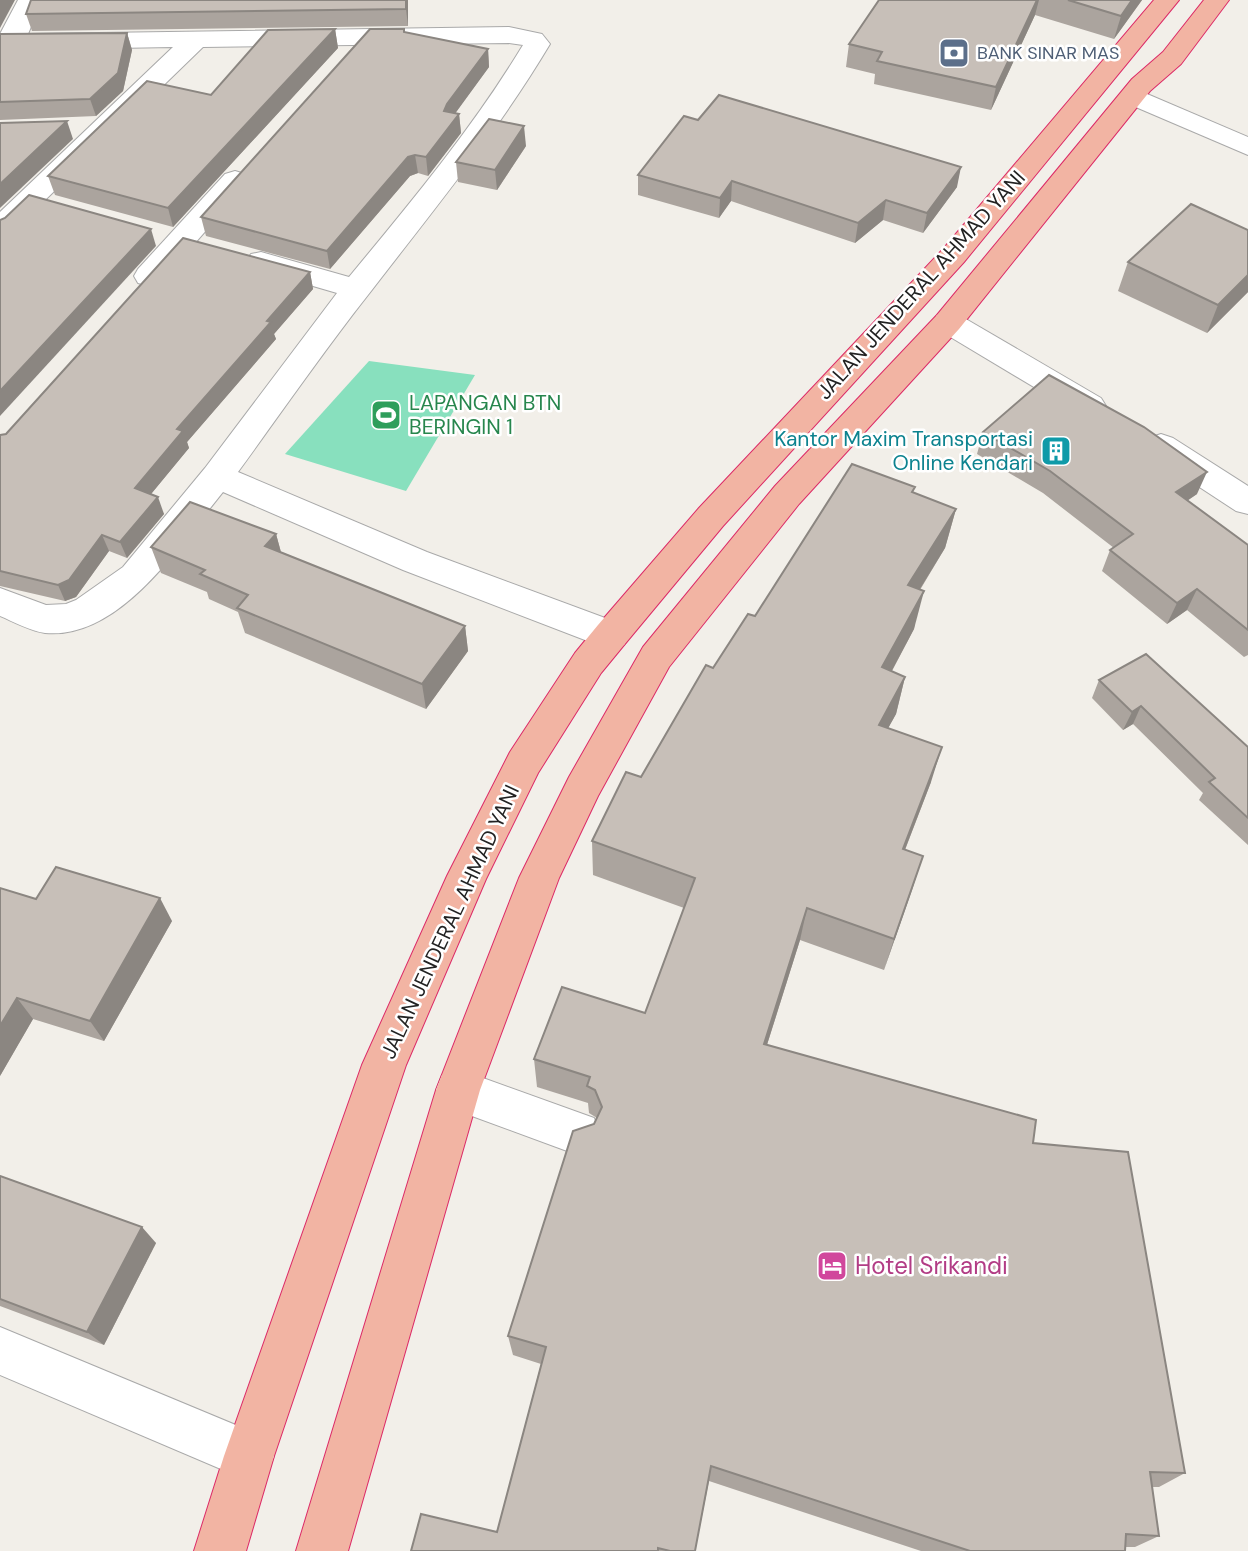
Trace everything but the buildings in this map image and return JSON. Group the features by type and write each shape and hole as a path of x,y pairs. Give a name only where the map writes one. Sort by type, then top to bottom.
{"highway":[{"name":"JALAN JENDERAL AHMAD YANI","path":"219,1551 249,1456 384,1065 467,876 524,764 588,663 611,635 711,517 963,244 1167,0"},
{"name":"JALAN JENDERAL AHMAD YANI","path":"322,1551 458,1090 539,878 583,788 656,657 787,495 948,322 1140,85 1172,58 1217,0"},
{"path":"963,244 971,251 1000,258"},
{"path":"909,305 948,322"}],"street":[{"path":"6,41 30,0"},
{"path":"0,602 44,619 68,618 89,610 135,576 217,476 356,289 441,184 511,87 537,44 533,39 509,35 6,41"},
{"path":"338,67 365,37"},
{"path":"1,226 42,203 104,127 196,39"},
{"path":"1133,96 1248,148"},
{"path":"65,128 104,127"},
{"path":"127,300 194,243 255,158"},
{"path":"194,243 356,289"},
{"path":"948,322 1248,502"},
{"path":"217,476 415,561 611,635"},
{"path":"458,1090 578,1133"},
{"path":"0,1351 249,1456"}],"green space":[{"name":"LAPANGAN BTN BERINGIN 1","path":"369,361 475,375 406,491 285,454"}],"place":[{"name":"BANK SINAR MAS","path":"954,53"},
{"name":"LAPANGAN BTN BERINGIN 1","path":"386,415"},
{"name":"Kantor Maxim Transportasi Online Kendari","path":"1056,451"},
{"name":"Hotel Srikandi","path":"832,1266"}]}
